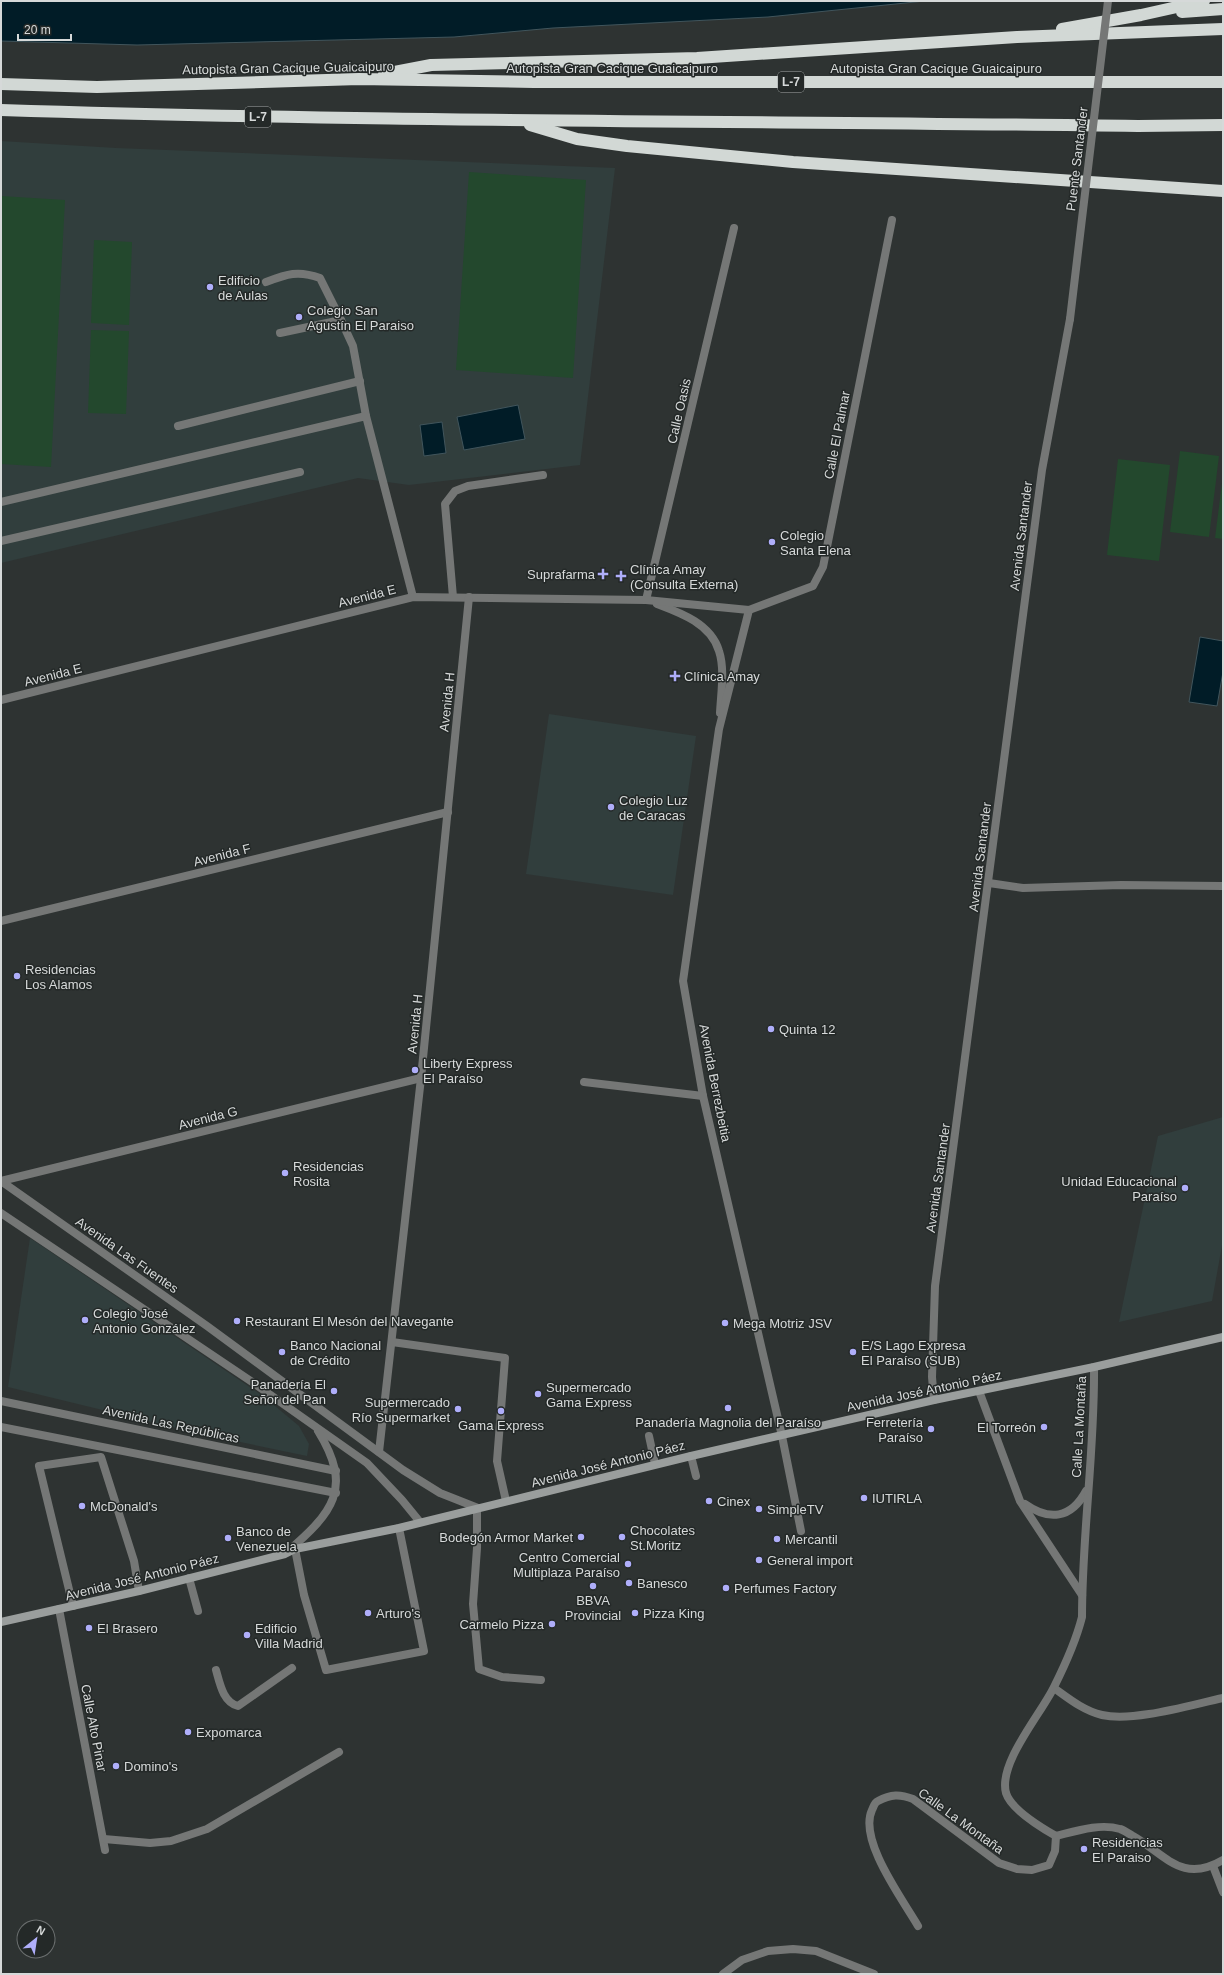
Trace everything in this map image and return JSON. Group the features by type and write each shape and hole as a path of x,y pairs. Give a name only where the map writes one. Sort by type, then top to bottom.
{"highway":[{"path":"1018,37 1141,15 1204,1"},
{"path":"1141,15 1223,9"},
{"path":"359,79 431,65 697,58 1018,37 1223,29"},
{"name":"Autopista Gran Cacique Guaicaipuro","path":"1,84 97,87 359,79 534,82 1223,82"},
{"name":"L-7","path":"1,110 213,116 515,121 1223,125"},
{"path":"515,121 577,139 634,147 801,162 1219,191"}],"main road":[{"name":"Avenida José Antonio Páez","path":"1,1622 139,1591 285,1554 295,1549 399,1528 655,1464 934,1400 1094,1367 1223,1337"}],"street":[{"name":"Puente Santander","path":"1070,319 1108,1"},
{"name":"Calle El Palmar","path":"749,610 812,586 823,566 892,220"},
{"name":"Calle Oasis","path":"646,600 734,228"},
{"path":"266,282 290,273 306,273 320,278 341,320 353,346 366,416 413,597"},
{"name":"Avenida Santander","path":"934,1400 932,1377 935,1286 1042,470 1070,319"},
{"path":"280,333 341,320"},
{"path":"178,426 360,381"},
{"path":"1,502 366,416"},
{"path":"1,541 300,472"},
{"path":"453,597 445,504 455,492 468,486 544,475"},
{"name":"Avenida E","path":"1,700 413,597 646,600 749,610"},
{"name":"Avenida H","path":"379,1452 421,1078 469,597"},
{"name":"Avenida Berrezbeitia","path":"646,600 685,615 700,625 711,636 719,650 721,667 719,729"},
{"name":"Avenida Berrezbeitia","path":"749,610 719,729 683,981 703,1096 782,1436 801,1531"},
{"name":"Avenida F","path":"1,921 448,812"},
{"path":"989,883 1023,888 1121,885 1223,886"},
{"name":"Avenida G","path":"1,1181 421,1078"},
{"path":"584,1082 703,1096"},
{"name":"Avenida Las Fuentes","path":"1,1181 207,1326 403,1470 440,1494 478,1508"},
{"path":"1,1213 367,1463 402,1500 420,1522"},
{"path":"392,1342 505,1358 497,1461 506,1501"},
{"name":"Calle La Montaña","path":"918,1926 875,1852 869,1833 868,1817 875,1802 888,1796 902,1795 913,1799 999,1863 1017,1869 1032,1870 1049,1864 1055,1851 1056,1836 1044,1829 1012,1804 1006,1794 1005,1780 1011,1761 1022,1740 1054,1688 1077,1636 1082,1617 1088,1489 1095,1396 1094,1367"},
{"path":"980,1391 1020,1501 1082,1595"},
{"name":"Avenida Las Repúblicas","path":"1,1401 336,1471"},
{"path":"1,1427 336,1493"},
{"path":"285,1554 320,1522 336,1493 336,1471 327,1445 316,1427"},
{"path":"649,1436 655,1464"},
{"path":"691,1456 696,1476"},
{"path":"73,1606 39,1466 101,1457 134,1561 139,1591"},
{"name":"Calle La Montaña","path":"1020,1501 1038,1513 1058,1516 1081,1501 1088,1489"},
{"path":"478,1508 473,1604 479,1669 502,1677 541,1680"},
{"path":"295,1549 304,1595 326,1670 424,1651 399,1528"},
{"path":"189,1578 198,1611"},
{"name":"Calle Alto Pinar","path":"59,1610 105,1850"},
{"path":"216,1670 226,1699 232,1704 238,1706 292,1668"},
{"path":"1054,1688 1075,1703 1102,1715 1130,1717 1223,1698"},
{"path":"104,1839 150,1843 171,1841 207,1828 339,1752"},
{"path":"1056,1836 1106,1826 1121,1829 1140,1840 1178,1867 1189,1870 1213,1866 1223,1860"},
{"path":"1213,1866 1223,1892"},
{"path":"724,1974 742,1960 768,1951 793,1949 816,1950 874,1974"}],"shaded area":[{"name":"Colegio San Agustín El Paraiso","path":"1,141 116,148 615,168 580,465 409,485 358,478 1,563"},
{"name":"Colegio Luz de Caracas","path":"549,714 696,736 673,895 526,874"},
{"name":"Unidad Educacional Paraíso","path":"1223,1117 1223,1240 1212,1301 1119,1322 1158,1136"},
{"name":"Colegio José Antonio González","path":"30,1238 263,1396 299,1426 309,1444 307,1456 197,1433 8,1387"}],"green space":[{"path":"469,172 586,180 573,378 456,370"},
{"path":"1,196 65,200 51,467 1,464"},
{"path":"94,240 132,242 129,325 91,323"},
{"path":"91,330 129,331 126,414 88,413"},
{"path":"1180,451 1219,456 1209,537 1170,532"},
{"path":"1118,459 1170,465 1159,561 1107,555"},
{"path":"1223,475 1223,539 1215,538"}],"water":[{"path":"1,1 925,1 768,17 553,28 454,37 137,45 1,41"},
{"path":"518,405 525,439 464,450 457,417"},
{"path":"442,422 446,453 424,456 420,425"},
{"path":"1200,637 1223,641 1223,672 1217,706 1189,702"}],"place":[{"name":"Edificio de Aulas","path":"210,287"},
{"name":"Colegio San Agustín El Paraiso","path":"299,317"},
{"name":"Colegio Santa Elena","path":"772,542"},
{"name":"Suprafarma","path":"603,574"},
{"name":"Clínica Amay (Consulta Externa)","path":"621,576"},
{"name":"Clínica Amay","path":"675,676"},
{"name":"Colegio Luz de Caracas","path":"611,807"},
{"name":"Residencias Los Alamos","path":"17,976"},
{"name":"Quinta 12","path":"771,1029"},
{"name":"Liberty Express El Paraíso","path":"415,1070"},
{"name":"Residencias Rosita","path":"285,1173"},
{"name":"Unidad Educacional Paraíso","path":"1185,1188"},
{"name":"Colegio José Antonio González","path":"85,1320"},
{"name":"Restaurant El Mesón del Navegante","path":"237,1321"},
{"name":"Mega Motriz JSV","path":"725,1323"},
{"name":"Banco Nacional de Crédito","path":"282,1352"},
{"name":"E/S Lago Expresa El Paraíso (SUB)","path":"853,1352"},
{"name":"Panadería El Señor del Pan","path":"334,1391"},
{"name":"Supermercado Gama Express","path":"538,1394"},
{"name":"Panadería Magnolia del Paraíso","path":"728,1408"},
{"name":"Supermercado Río Supermarket","path":"458,1409"},
{"name":"Gama Express","path":"501,1411"},
{"name":"El Torreón","path":"1044,1427"},
{"name":"Ferretería Paraíso","path":"931,1429"},
{"name":"IUTIRLA","path":"864,1498"},
{"name":"Cinex","path":"709,1501"},
{"name":"McDonald's","path":"82,1506"},
{"name":"SimpleTV","path":"759,1509"},
{"name":"Bodegón Armor Market","path":"581,1537"},
{"name":"Chocolates St.Moritz","path":"622,1537"},
{"name":"Banco de Venezuela","path":"228,1538"},
{"name":"Mercantil","path":"777,1539"},
{"name":"General import","path":"759,1560"},
{"name":"Centro Comercial Multiplaza Paraíso","path":"628,1564"},
{"name":"Banesco","path":"629,1583"},
{"name":"BBVA Provincial","path":"593,1586"},
{"name":"Perfumes Factory","path":"726,1588"},
{"name":"Arturo's","path":"368,1613"},
{"name":"Pizza King","path":"635,1613"},
{"name":"Carmelo Pizza","path":"552,1624"},
{"name":"El Brasero","path":"89,1628"},
{"name":"Edificio Villa Madrid","path":"247,1635"},
{"name":"Expomarca","path":"188,1732"},
{"name":"Domino's","path":"116,1766"},
{"name":"Residencias El Paraiso","path":"1084,1849"}]}
